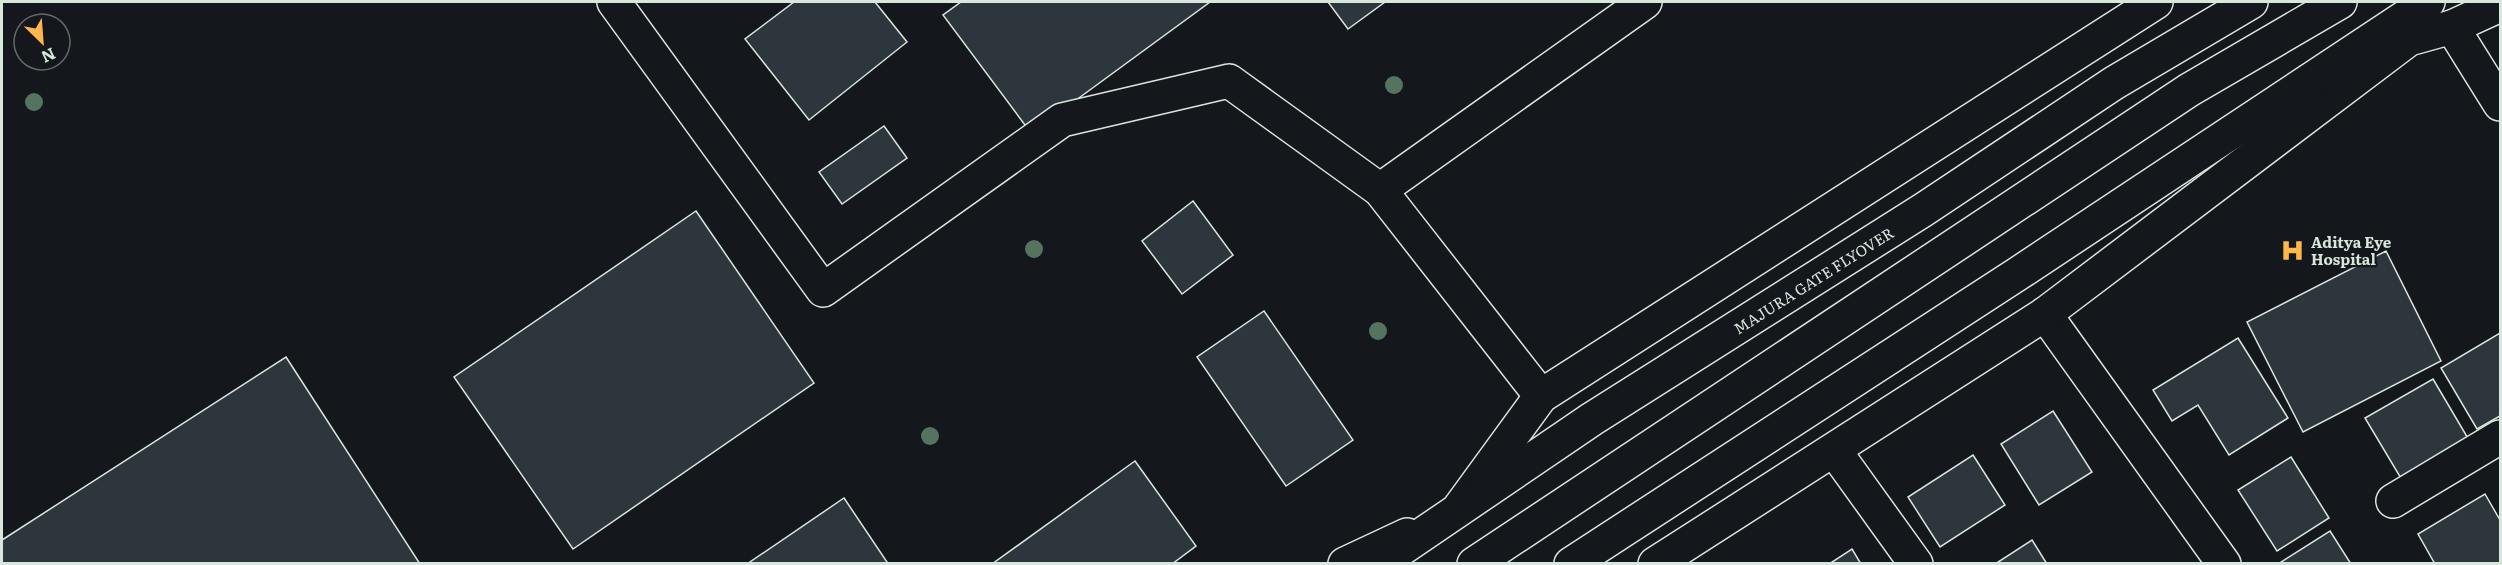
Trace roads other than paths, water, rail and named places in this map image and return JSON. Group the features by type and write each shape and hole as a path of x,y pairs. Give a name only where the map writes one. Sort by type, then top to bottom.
{"main road":[{"path":"614,2 823,290 1062,120 1229,81 1380,190 1541,396"},
{"path":"1380,190 1645,2"},
{"path":"1345,564 1456,512 1541,396 2156,2"},
{"name":"MAJURA GATE FLYOVER","path":"1379,564 1602,413 1923,210 2114,83 2251,2"},
{"path":"1474,564 2189,90 2340,2"},
{"path":"1571,564 2019,273 2428,2"},
{"path":"1655,564 2045,314 2409,39 2452,27 2500,5"},
{"path":"2452,27 2500,104"},
{"path":"2045,314 2224,564"},
{"path":"2393,501 2500,437"},
{"path":"1834,450 1916,564"}],"place":[{"name":"Aditya Eye Hospital","path":"2293,250"}]}
